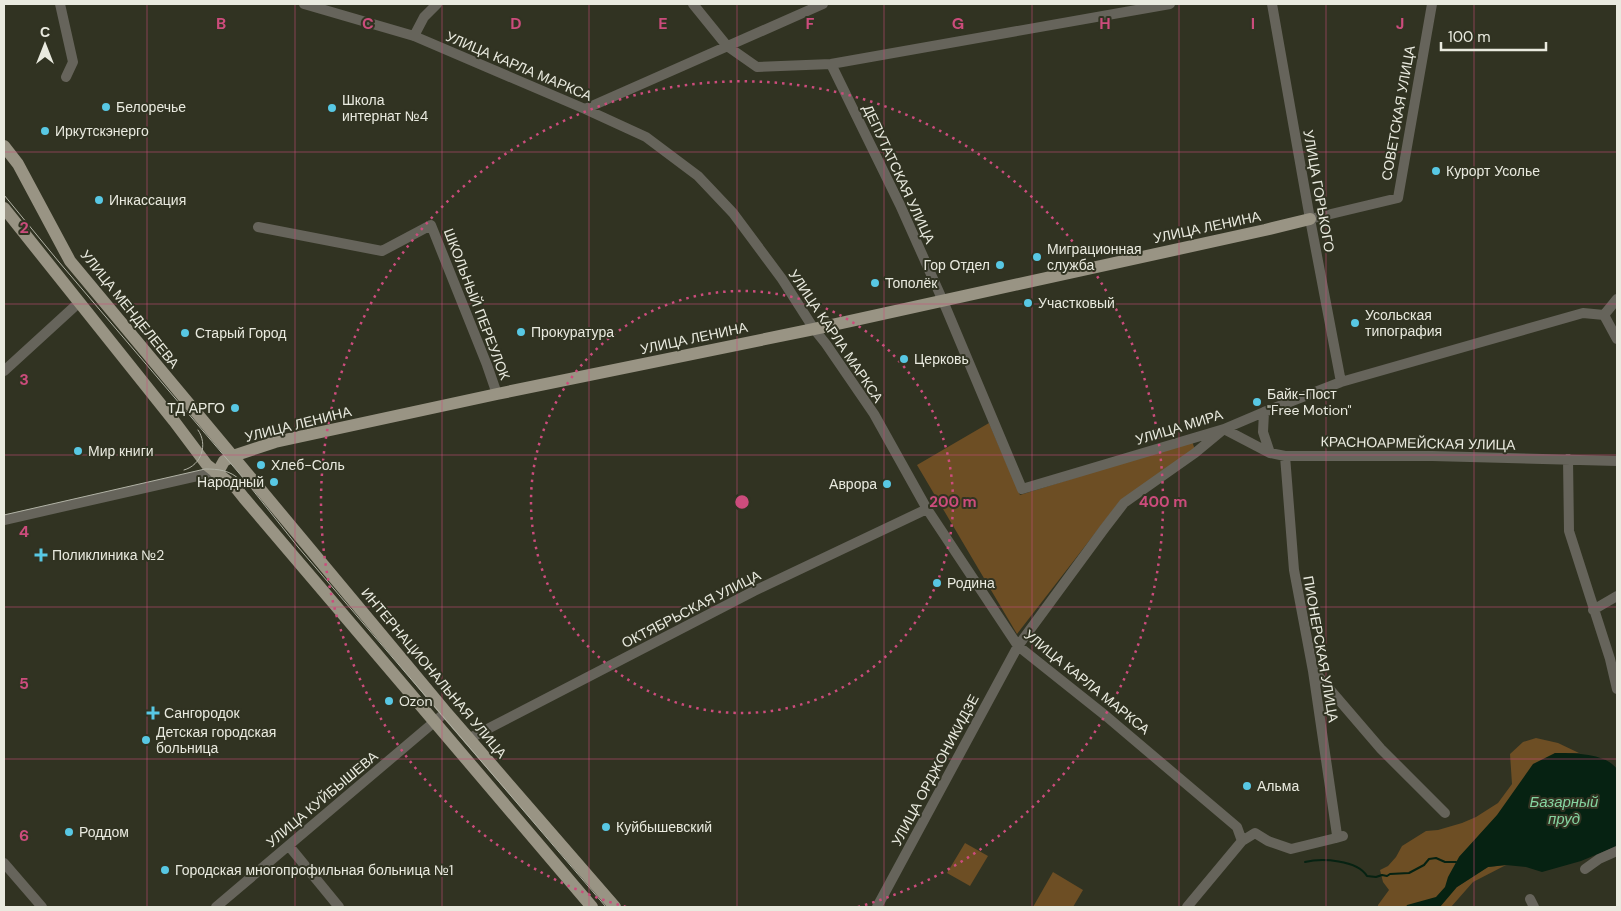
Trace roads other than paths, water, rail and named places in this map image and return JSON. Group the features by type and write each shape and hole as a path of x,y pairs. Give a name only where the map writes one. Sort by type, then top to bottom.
{"main road":[{"name":"УЛИЦА МЕНДЕЛЕЕВА","path":"4,146 18,164 70,261 233,456"},
{"path":"4,208 207,465 236,488 592,907"},
{"name":"УЛИЦА ЛЕНИНА","path":"215,472 219,470 224,461 233,456 275,442 814,329 1310,219"},
{"name":"ИНТЕРНАЦИОНАЛЬНАЯ УЛИЦА","path":"233,456 446,712 615,907"}],"street":[{"path":"60,4 73,62 66,77"},
{"name":"УЛИЦА КАРЛА МАРКСА","path":"304,4 414,36 584,109 646,137 698,176 733,213 782,280 874,414 927,509 1018,646 1153,754 1237,827 1242,840"},
{"path":"414,36 424,17 437,4"},
{"path":"692,4 727,46 757,67 831,64 1170,4"},
{"path":"584,109 823,4"},
{"path":"584,109 823,4"},
{"name":"УЛИЦА ГОРЬКОГО","path":"1272,4 1310,219 1342,382"},
{"name":"СОВЕТСКАЯ УЛИЦА","path":"1398,198 1432,4"},
{"name":"ДЕПУТАТСКАЯ УЛИЦА","path":"831,64 900,205 943,301 1022,489"},
{"name":"УЛИЦА ЛЕНИНА","path":"1310,219 1398,198"},
{"name":"ШКОЛЬНЫЙ ПЕРЕУЛОК","path":"258,227 382,251 431,226 484,356 497,394"},
{"path":"1617,299 1604,314 1617,340"},
{"path":"4,371 74,307"},
{"name":"УЛИЦА МИРА","path":"1022,489 1224,429 1342,382 1584,314 1604,314"},
{"path":"1264,412 1263,432 1270,453"},
{"name":"КРАСНОАРМЕЙСКАЯ УЛИЦА","path":"1224,429 1270,453 1285,456 1432,456 1617,461"},
{"name":"УЛИЦА ОРДЖОНИКИДЗЕ","path":"877,907 1018,646 1124,503 1195,453 1224,429"},
{"name":"ПИОНЕРСКАЯ УЛИЦА","path":"1242,840 1254,833 1268,841 1291,849 1339,837 1337,835 1313,670 1294,570 1285,456"},
{"path":"1568,459 1569,531 1610,659 1617,689"},
{"name":"УЛИЦА ЛЕНИНА","path":"4,520 215,472"},
{"name":"ОКТЯБРЬСКАЯ УЛИЦА","path":"470,738 754,591 927,509"},
{"path":"1593,610 1617,596"},
{"path":"1313,670 1381,749 1445,813"},
{"name":"УЛИЦА КУЙБЫШЕВА","path":"216,907 446,712"},
{"path":"1187,907 1242,840"},
{"path":"289,846 339,907"},
{"path":"1585,869 1599,859 1617,851"},
{"path":"4,863 42,907"}],"water":[{"name":"Базарный пруд","path":"1555,753 1597,757 1612,764 1617,769 1617,846 1581,861 1542,872 1526,867 1506,865 1488,867 1457,887 1440,907 1406,907 1407,905 1436,897 1445,887 1448,877 1459,857 1497,815 1533,764"}],"waterway":[{"path":"1305,862 1320,860 1339,861 1355,866 1367,876 1376,877 1409,873 1424,865 1429,859 1436,858 1445,862 1456,862"}],"tram line":[{"path":"4,195 244,479 298,547 606,907"},
{"path":"184,470 195,464 202,453 203,441 198,430"},
{"path":"4,515 205,469 224,471 240,480"}],"place":[{"name":"Белоречье","path":"106,107"},
{"name":"Школа интернат №4","path":"332,108"},
{"name":"Иркутскэнерго","path":"45,131"},
{"name":"Курорт Усолье","path":"1436,171"},
{"name":"Инкассация","path":"99,200"},
{"name":"Миграционная служба","path":"1037,257"},
{"name":"Гор Отдел","path":"1000,265"},
{"name":"Тополёк","path":"875,283"},
{"name":"Участковый","path":"1028,303"},
{"name":"Усольская типография","path":"1355,323"},
{"name":"Прокуратура","path":"521,332"},
{"name":"Старый Город","path":"185,333"},
{"name":"Церковь","path":"904,359"},
{"name":"Байк-Пост \"Free Motion\"","path":"1257,402"},
{"name":"ТД АРГО","path":"235,408"},
{"name":"Мир книги","path":"78,451"},
{"name":"Хлеб-Соль","path":"261,465"},
{"name":"Народный","path":"274,482"},
{"name":"Аврора","path":"887,484"},
{"name":"Поликлиника №2","path":"41,555"},
{"name":"Родина","path":"937,583"},
{"name":"Ozon","path":"389,701"},
{"name":"Сангородок","path":"153,713"},
{"name":"Детская городская больница","path":"146,740"},
{"name":"Альма","path":"1247,786"},
{"name":"Куйбышевский","path":"606,827"},
{"name":"Роддом","path":"69,832"},
{"name":"Городская многопрофильная больница №1","path":"165,870"}]}
